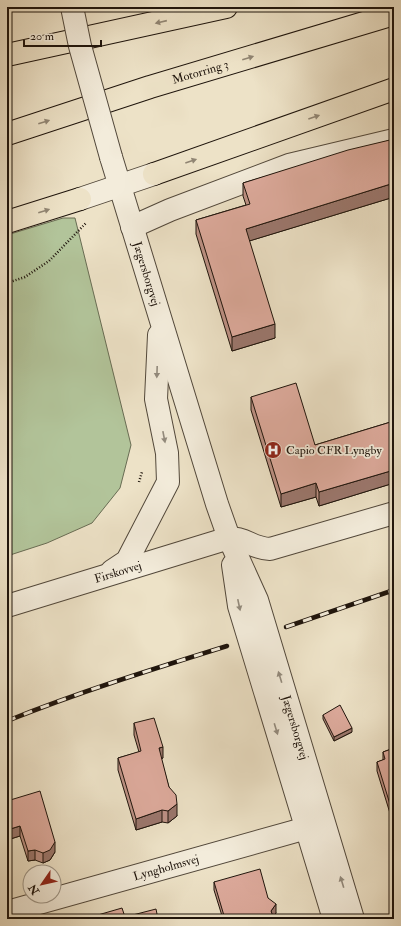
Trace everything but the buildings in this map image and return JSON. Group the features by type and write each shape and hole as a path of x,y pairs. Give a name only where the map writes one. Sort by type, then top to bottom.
{"highway":[{"path":"7,56 226,7"},
{"name":"Motorring 3","path":"7,134 150,87 394,14"},
{"path":"154,174 394,89"},
{"path":"7,222 80,199"}],"street":[{"name":"Jægersborgvej","path":"72,7 80,46 111,157 160,319 229,538 257,600 315,825 334,919"},
{"path":"132,227 170,210 289,165 394,140"},
{"path":"80,199 154,174"},
{"path":"108,574 126,561 168,482 168,453 156,399 160,319"},
{"path":"229,538 238,538 245,540 253,546 261,549 270,549 394,513"},
{"name":"Firskovvej","path":"7,606 229,538"},
{"name":"Jægersborgvej","path":"315,825 353,919"},
{"name":"Lyngholmsvej","path":"7,912 315,825"}],"path":[{"path":"7,283 25,277 49,261 88,220"},
{"path":"137,486 142,472 168,482"}],"green space":[{"path":"63,218 75,218 131,445 120,488 92,523 47,543 7,556 7,235"}],"railway":[{"path":"286,627 394,590"},
{"path":"7,721 34,710 144,672 227,646"}],"place":[{"name":"Capio CFR Lyngby","path":"273,450"}]}
